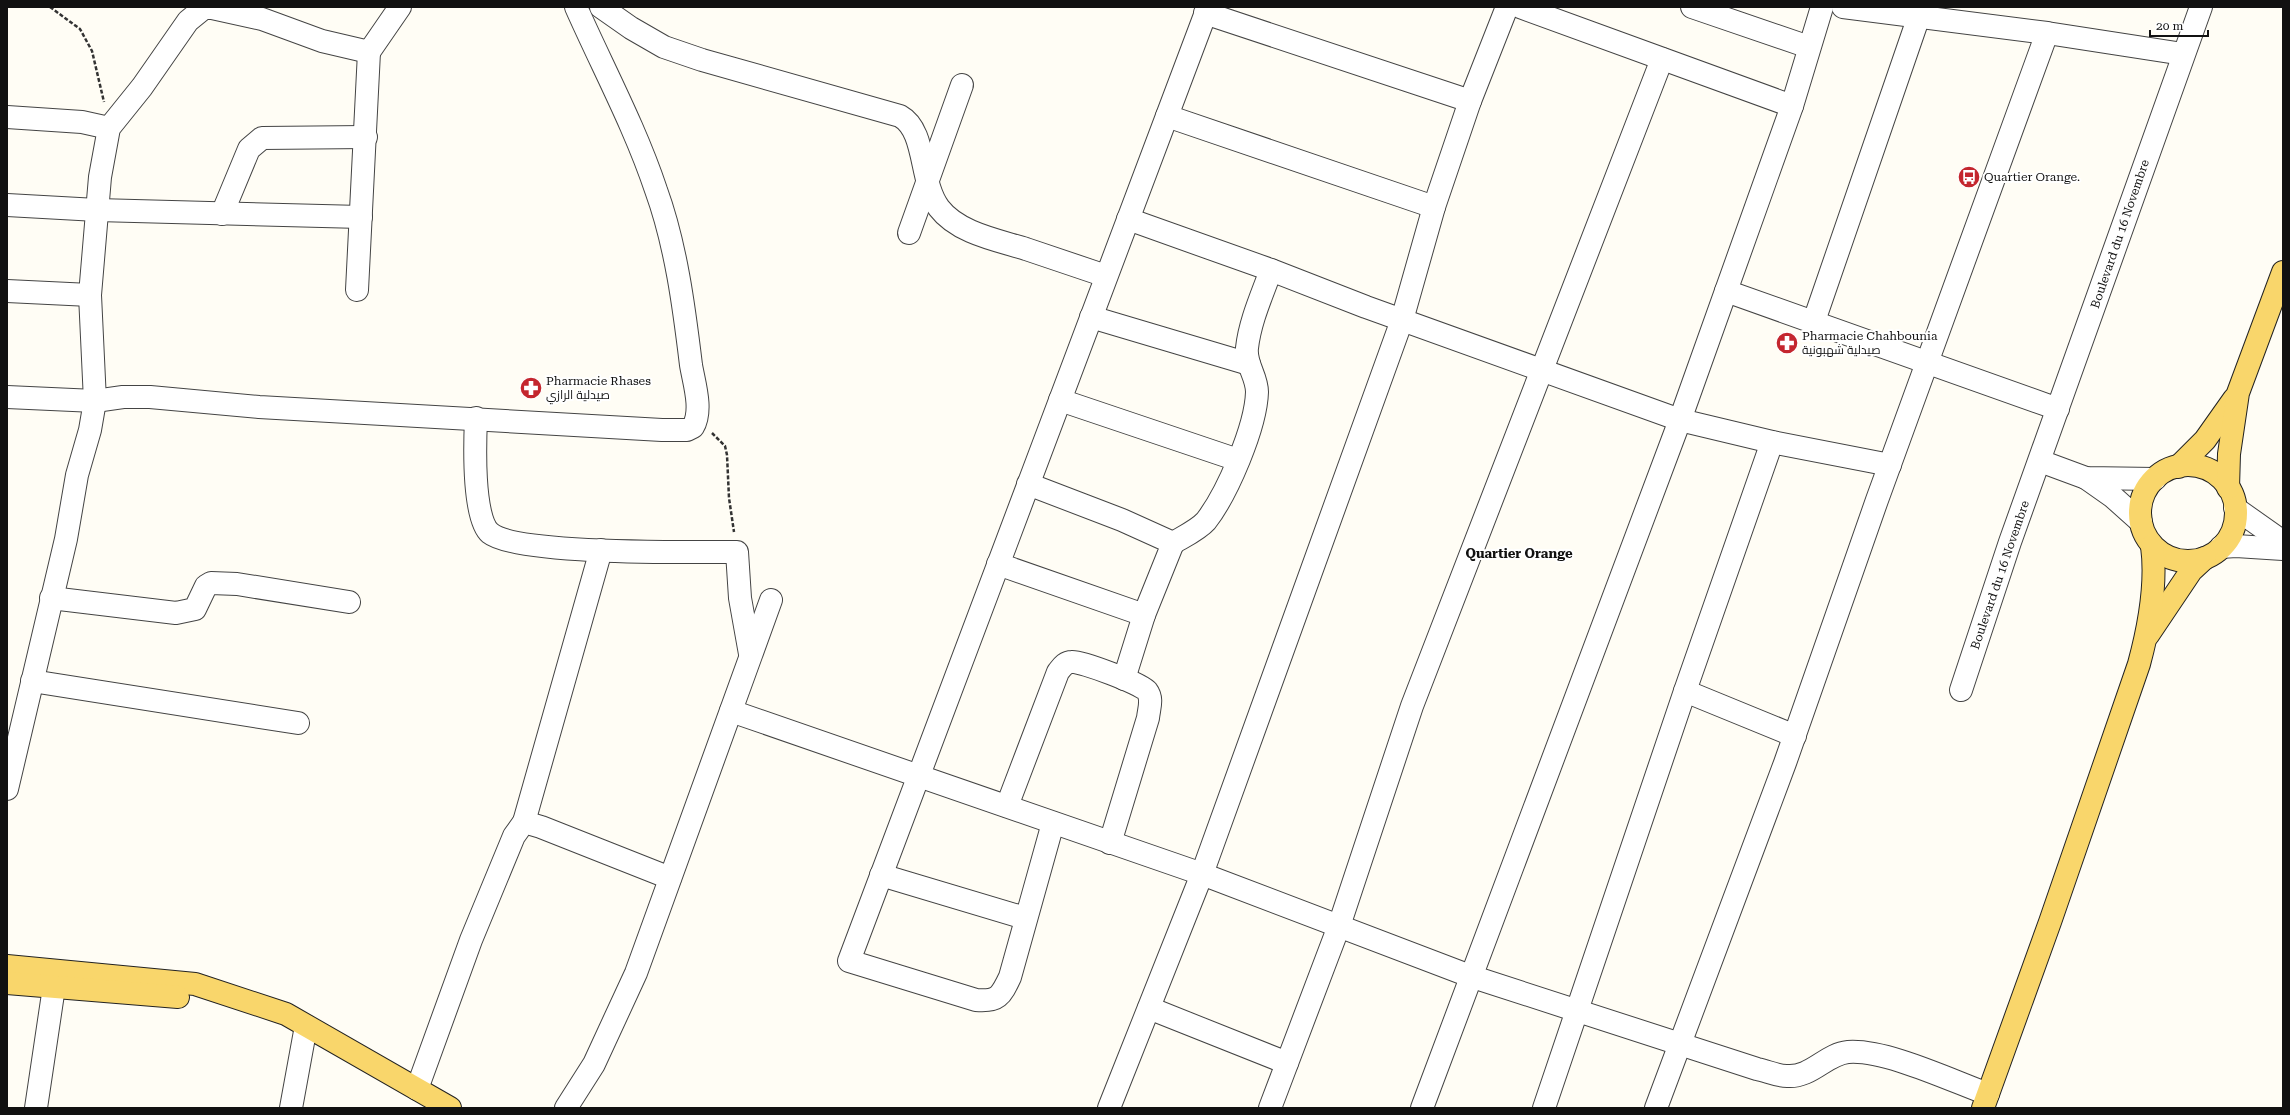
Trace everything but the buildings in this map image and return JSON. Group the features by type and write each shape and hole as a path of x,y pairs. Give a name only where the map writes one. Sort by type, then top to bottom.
{"main road":[{"path":"2228,488 2229,454 2238,393 2283,272"},
{"path":"2178,467 2205,440 2238,393"},
{"path":"2146,638 2191,571 2213,553 2233,530 2235,508 2233,498 2228,488 2215,474 2201,467 2186,466 2171,468 2155,479 2141,501 2141,522 2143,532 2152,546 2165,556 2180,561 2197,561 2213,553"},
{"path":"1985,1101 2128,699 2146,638 2155,566 2152,546"},
{"path":"7,966 195,984 286,1014 450,1108"},
{"path":"7,983 194,999 286,1014"}],"street":[{"path":"357,290 366,137 369,52 400,7"},
{"path":"7,397 95,401 123,397 150,397 259,407 476,418 662,430 687,430 693,427 697,421 698,414 690,354 672,246 657,190 631,127 576,7"},
{"path":"601,7 631,28 664,46 702,60 900,116 912,125 919,142 927,181 932,196 940,209 952,220 977,233 1106,276"},
{"path":"1109,1108 1202,874 1402,320 1434,207 1470,101 1507,7"},
{"path":"1520,7 1792,106"},
{"path":"1692,7 1809,47"},
{"path":"1422,1108 1470,976 1680,420 1792,106 1822,7"},
{"path":"1843,7 2047,33 2183,54"},
{"name":"Boulevard du 16 Novembre","path":"1961,690 2010,542 2040,462 2183,54 2201,7"},
{"path":"7,789 66,539 77,475 90,430 95,401 90,295 100,177 109,128 142,87 188,20 204,8 212,8 262,19 322,41 369,52"},
{"path":"1053,823 1025,918 1010,977 1004,991 996,999 988,1001 976,1000 849,961 1206,10 1470,101"},
{"path":"1814,321 1919,16"},
{"path":"1656,1108 1795,736 1890,465 2047,33"},
{"path":"1270,1108 1339,926 1412,706 1662,59"},
{"path":"909,234 962,85"},
{"path":"1167,116 1434,207"},
{"path":"7,117 82,122 109,128"},
{"path":"222,214 249,149 262,138 366,137"},
{"path":"7,205 97,210 361,217"},
{"path":"1128,218 1402,320 1680,420 1772,442 1890,465"},
{"path":"1124,679 1144,615 1173,543 1205,522 1238,460 1249,431 1257,392 1254,375 1246,358 1251,328 1271,270"},
{"path":"1726,290 2058,409"},
{"path":"7,291 90,295"},
{"path":"1091,317 1249,364"},
{"path":"1060,400 1238,460"},
{"path":"476,418 475,454 478,504 482,521 490,533 507,541 601,550 737,552 740,598 750,656"},
{"path":"1544,1108 1578,1012 1685,691 1772,442"},
{"path":"2040,462 2086,478 2113,497 2141,522"},
{"path":"2086,478 2155,479"},
{"path":"1028,484 1122,520 1173,543"},
{"path":"2235,508 2283,542"},
{"path":"2213,553 2236,546 2283,549"},
{"path":"417,1089 471,940 514,836 524,822 601,550"},
{"path":"998,564 1144,615"},
{"path":"52,598 176,613 194,609 206,586 211,583 237,584 349,602"},
{"path":"566,1108 594,1064 636,973 771,600"},
{"path":"1007,806 1058,672 1062,666 1067,663 1074,662 1124,679 1146,689 1151,698 1148,718 1110,843"},
{"path":"32,681 298,723"},
{"path":"1685,691 1795,736"},
{"path":"730,711 1202,874 1470,976 1679,1045 1787,1076 1808,1072 1835,1055 1860,1051 1880,1055 1985,1101"},
{"path":"524,822 549,829 670,878"},
{"path":"881,875 1025,918"},
{"path":"36,1108 54,987"},
{"path":"1149,1008 1287,1063"},
{"path":"291,1108 306,1026"}],"path":[{"path":"50,7 80,29 92,51 109,128"},
{"path":"697,421 725,446 729,498 737,552"}],"place":[{"name":"Quartier Orange.","path":"1969,177"},
{"name":"Pharmacie Chahbounia صيدلية شهبونية","path":"1787,343"},
{"name":"Pharmacie Rhases صيدلية الرازي","path":"531,388"}],"district":[{"name":"Quartier Orange","path":"1519,553"}]}
